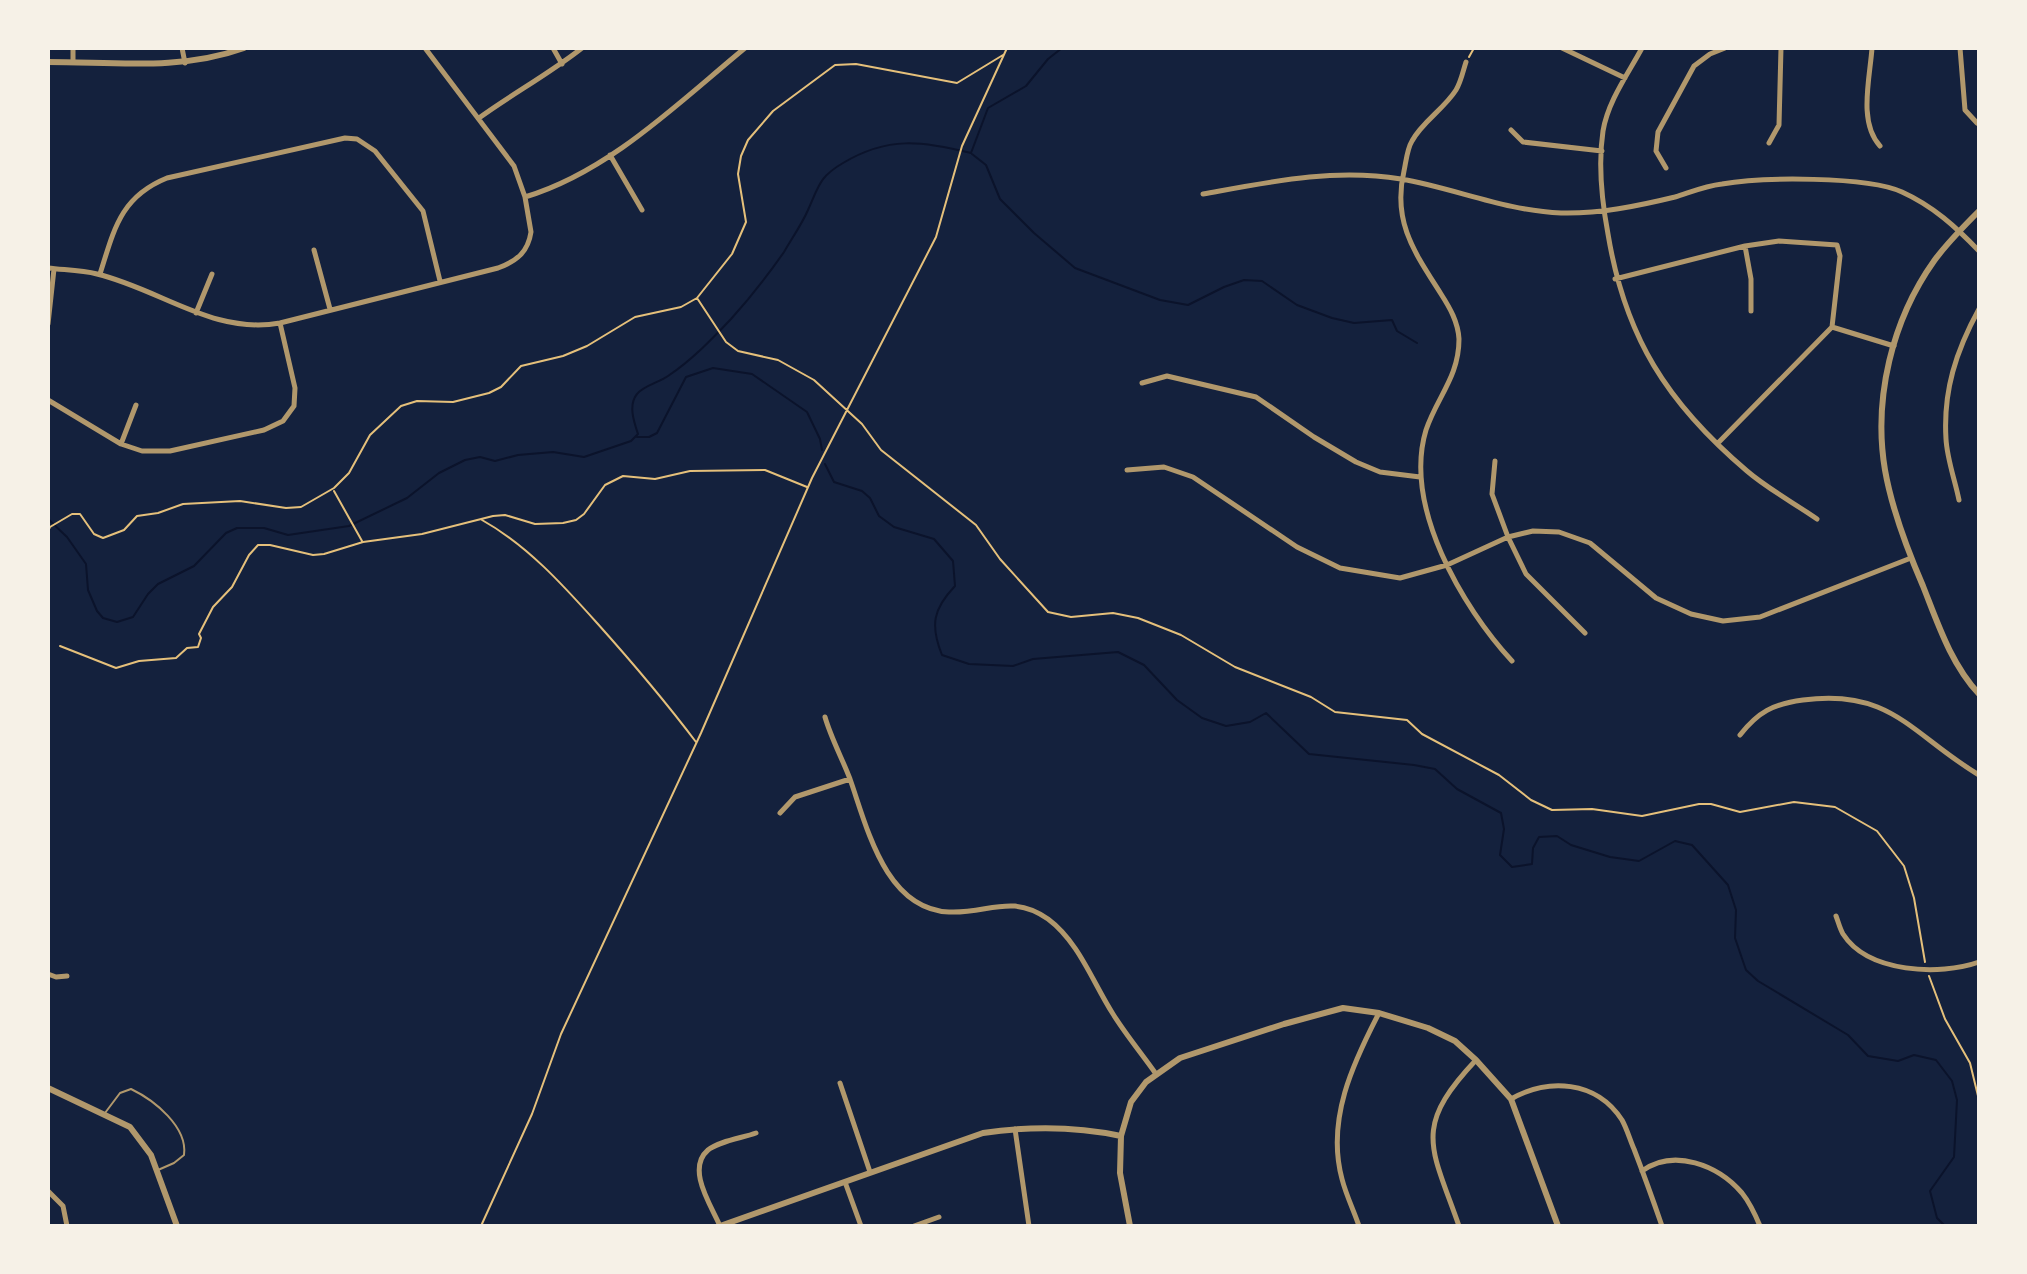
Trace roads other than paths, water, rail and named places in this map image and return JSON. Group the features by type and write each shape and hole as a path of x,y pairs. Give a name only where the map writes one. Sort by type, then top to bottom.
{"street":[{"path":"73,48 73,62"},
{"path":"182,48 185,63"},
{"path":"48,62 185,63 244,48"},
{"path":"48,324 51,269 100,274 196,313 236,325 266,326 498,268 518,259 530,241 531,232 525,197 514,166 425,48"},
{"path":"553,48 562,64"},
{"path":"479,118 582,48"},
{"path":"525,197 558,188 610,155 745,48"},
{"path":"1562,48 1625,78"},
{"path":"1642,48 1607,118 1602,151 1604,211 1615,279 1636,336 1659,375 1688,413 1747,471 1817,519"},
{"path":"1666,168 1656,151 1658,132 1694,66 1725,48"},
{"path":"1769,143 1779,125 1781,48"},
{"path":"1872,48 1867,124 1880,146"},
{"path":"1960,48 1965,110 1977,123"},
{"path":"1466,62 1456,89 1411,141 1402,179 1400,204 1404,229 1415,253 1453,313 1459,338 1455,373 1426,430 1420,477 1431,522 1447,565 1486,633 1512,661"},
{"path":"1511,130 1523,142 1602,151"},
{"path":"100,274 118,220 127,206 148,186 167,178 345,138 357,139 375,151 423,211 440,281"},
{"path":"610,155 642,210"},
{"path":"1203,194 1304,176 1355,173 1402,179 1559,213 1604,211 1723,183 1791,179 1874,185 1900,191 1936,211 1960,230 1979,251"},
{"path":"1979,211 1934,261 1919,286 1894,346 1885,379 1881,438 1892,501 1911,558 1950,651 1979,694"},
{"path":"1615,279 1745,246 1779,241 1837,245 1840,256 1832,327 1718,443"},
{"path":"1745,246 1751,279 1751,311"},
{"path":"314,250 330,309"},
{"path":"196,313 212,274"},
{"path":"1959,500 1946,441 1948,383 1956,356 1979,309"},
{"path":"48,400 121,444 142,451 170,451 264,430 283,421 294,406 295,388 280,323"},
{"path":"1832,327 1894,346"},
{"path":"1142,383 1167,376 1256,397 1356,462 1380,472 1420,477"},
{"path":"121,444 136,405"},
{"path":"1495,461 1492,494 1526,574 1585,633"},
{"path":"1127,470 1164,467 1193,477 1297,547 1340,568 1400,578 1447,565 1508,537 1533,531 1559,532 1590,543 1656,598 1691,614 1723,621 1760,617 1911,558"},
{"path":"1740,735 1755,716 1786,702 1851,698 1891,712 1979,775"},
{"path":"825,717 874,849 906,894 925,906 949,912 1008,904 1029,907 1051,921 1075,948 1114,1015 1156,1074"},
{"path":"780,813 795,797 850,779"},
{"path":"1836,916 1843,934 1870,956 1908,969 1951,970 1979,962"},
{"path":"48,974 67,976"},
{"path":"1130,1226 1120,1173 1121,1136 1131,1102 1156,1074 1180,1058 1343,1008 1379,1013 1428,1028 1455,1041 1476,1060 1511,1099 1558,1226"},
{"path":"1359,1226 1342,1179 1339,1161 1341,1106 1353,1062 1379,1013"},
{"path":"1459,1226 1433,1151 1432,1133 1438,1109 1445,1097 1476,1060"},
{"path":"840,1083 870,1172"},
{"path":"1511,1099 1527,1090 1549,1084 1571,1086 1606,1103 1622,1120 1662,1226"},
{"path":"48,1088 130,1127 151,1155 177,1226"},
{"path":"756,1133 710,1149 701,1159 698,1173 720,1226 983,1133 1081,1128 1121,1136"},
{"path":"1015,1129 1029,1226"},
{"path":"1642,1171 1655,1162 1681,1160 1703,1164 1741,1191 1760,1226"},
{"path":"845,1182 861,1226"},
{"path":"48,1191 63,1206 67,1226"},
{"path":"914,1226 939,1217"}],"lane":[{"path":"104,1114 120,1093 131,1089 176,1125 183,1135 184,1155 157,1171"}],"waterway":[{"path":"48,519 67,537 86,564 88,590 97,611 103,618 117,622 133,617 158,584 194,566 226,533 237,528 264,528 288,535 349,526 407,498 439,473 465,460 480,457 495,461 518,455 553,452 584,457 631,441 638,434 632,408 634,398 685,363 738,311 784,252 829,173 859,154 890,145 921,144 971,153 988,108 1026,86 1048,59 1062,48"},
{"path":"972,154 986,165 1000,199 1075,268 1160,300 1188,305 1244,280 1262,281 1297,305 1332,318 1354,323 1392,320 1397,331 1417,343"},
{"path":"637,437 657,433 686,377 713,368 752,374 807,412 822,450"},
{"path":"825,464 834,482 862,491 870,498 879,516 894,527 934,539 953,561 955,586 942,602 935,626 942,655 969,664 1013,666 1033,659 1118,652 1144,665 1177,700 1202,718 1226,726 1250,722 1266,713 1309,754 1435,769 1457,789 1501,813 1504,829 1500,855 1512,867 1532,864 1533,848 1539,837 1557,836 1571,845 1610,857 1639,861 1675,841 1692,845 1728,885 1736,910 1735,938 1746,970 1758,981 1848,1035 1868,1056 1898,1061 1914,1055 1936,1060 1952,1081 1957,1100 1954,1157 1930,1191 1937,1218 1945,1226"}]}
